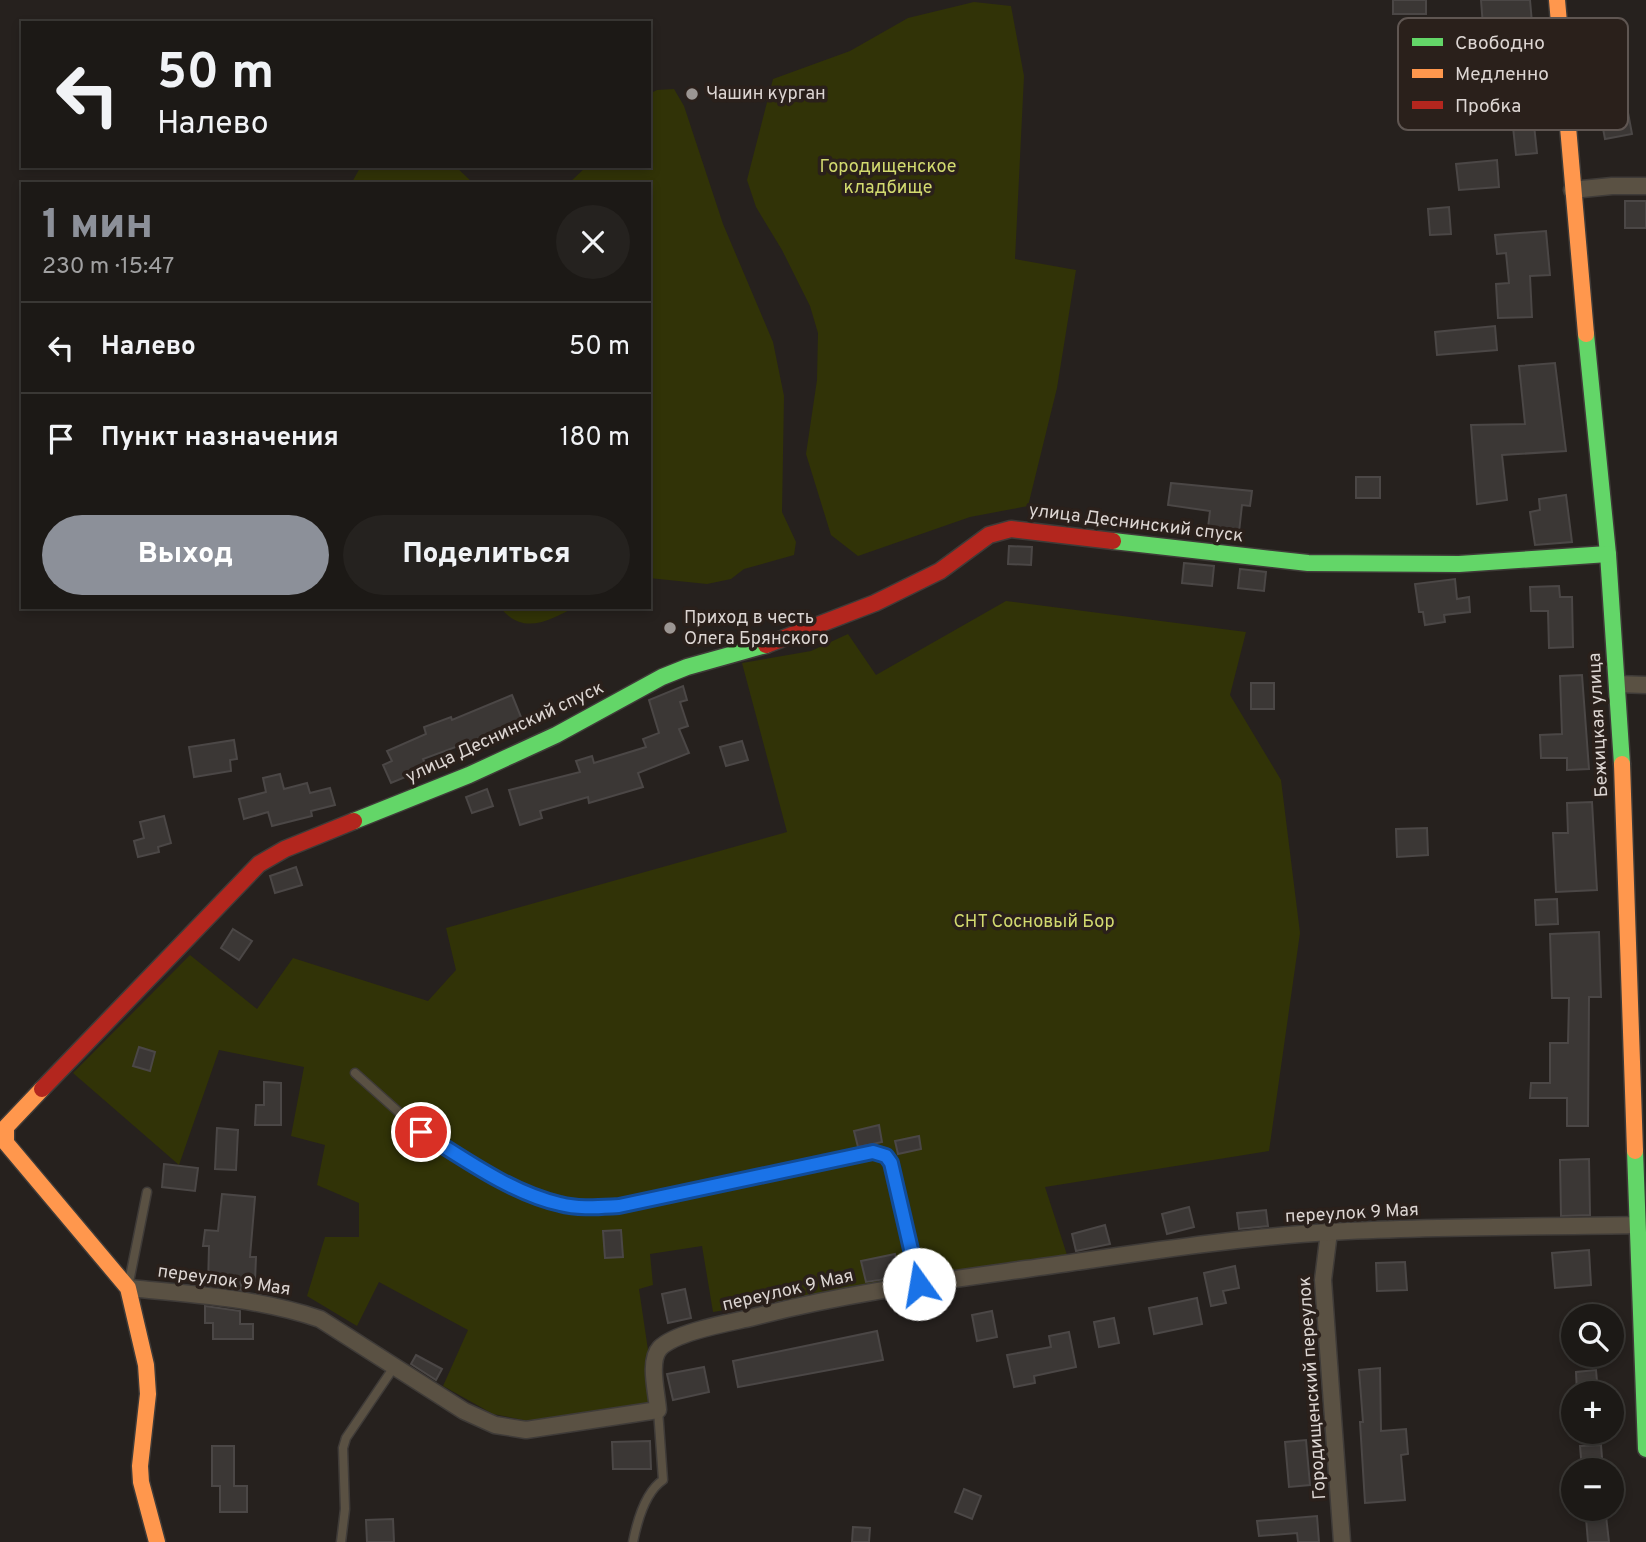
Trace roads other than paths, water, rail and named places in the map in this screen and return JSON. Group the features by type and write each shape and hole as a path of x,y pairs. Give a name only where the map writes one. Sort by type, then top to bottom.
{"street":[{"name":"Бежицкая улица","path":"1557,0 1558,18"},
{"name":"Бежицкая улица","path":"1567,130 1608,554 1617,684 1640,1186 1637,1225 1646,1449"},
{"path":"1572,190 1646,186"},
{"name":"улица Деснинский спуск","path":"157,1542 144,1499 140,1466 148,1394 146,1365 128,1288 6,1143 6,1127 259,864 285,849 469,775 556,735 662,677 786,639 875,603 940,571 989,535 1011,529 1308,563 1459,564 1608,554"},
{"path":"1617,684 1646,685"},
{"name":"переулок 9 Мая","path":"128,1288 220,1297 293,1310 320,1319 464,1411 495,1425 526,1430 658,1410 656,1355 661,1347 675,1339 776,1311 919,1284 1192,1247 1329,1232 1637,1225"},
{"name":"Городищенский переулок","path":"1329,1232 1323,1280 1342,1542"}],"lane":[{"path":"355,1073 421,1132 491,1176 558,1204 583,1207 619,1206 873,1152 886,1156 891,1163 919,1284"},
{"path":"128,1288 147,1192"},
{"path":"341,1542 345,1509 343,1448 346,1437 394,1367"},
{"path":"633,1542 645,1504 656,1485 663,1480 658,1410"}],"place":[{"name":"Чашин курган","path":"692,94"},
{"name":"Приход в честь Олега Брянского","path":"670,628"}],"park label":[{"name":"Городищенское кладбище","path":"888,177"},
{"name":"СНТ Сосновый Бор","path":"1034,922"}]}
